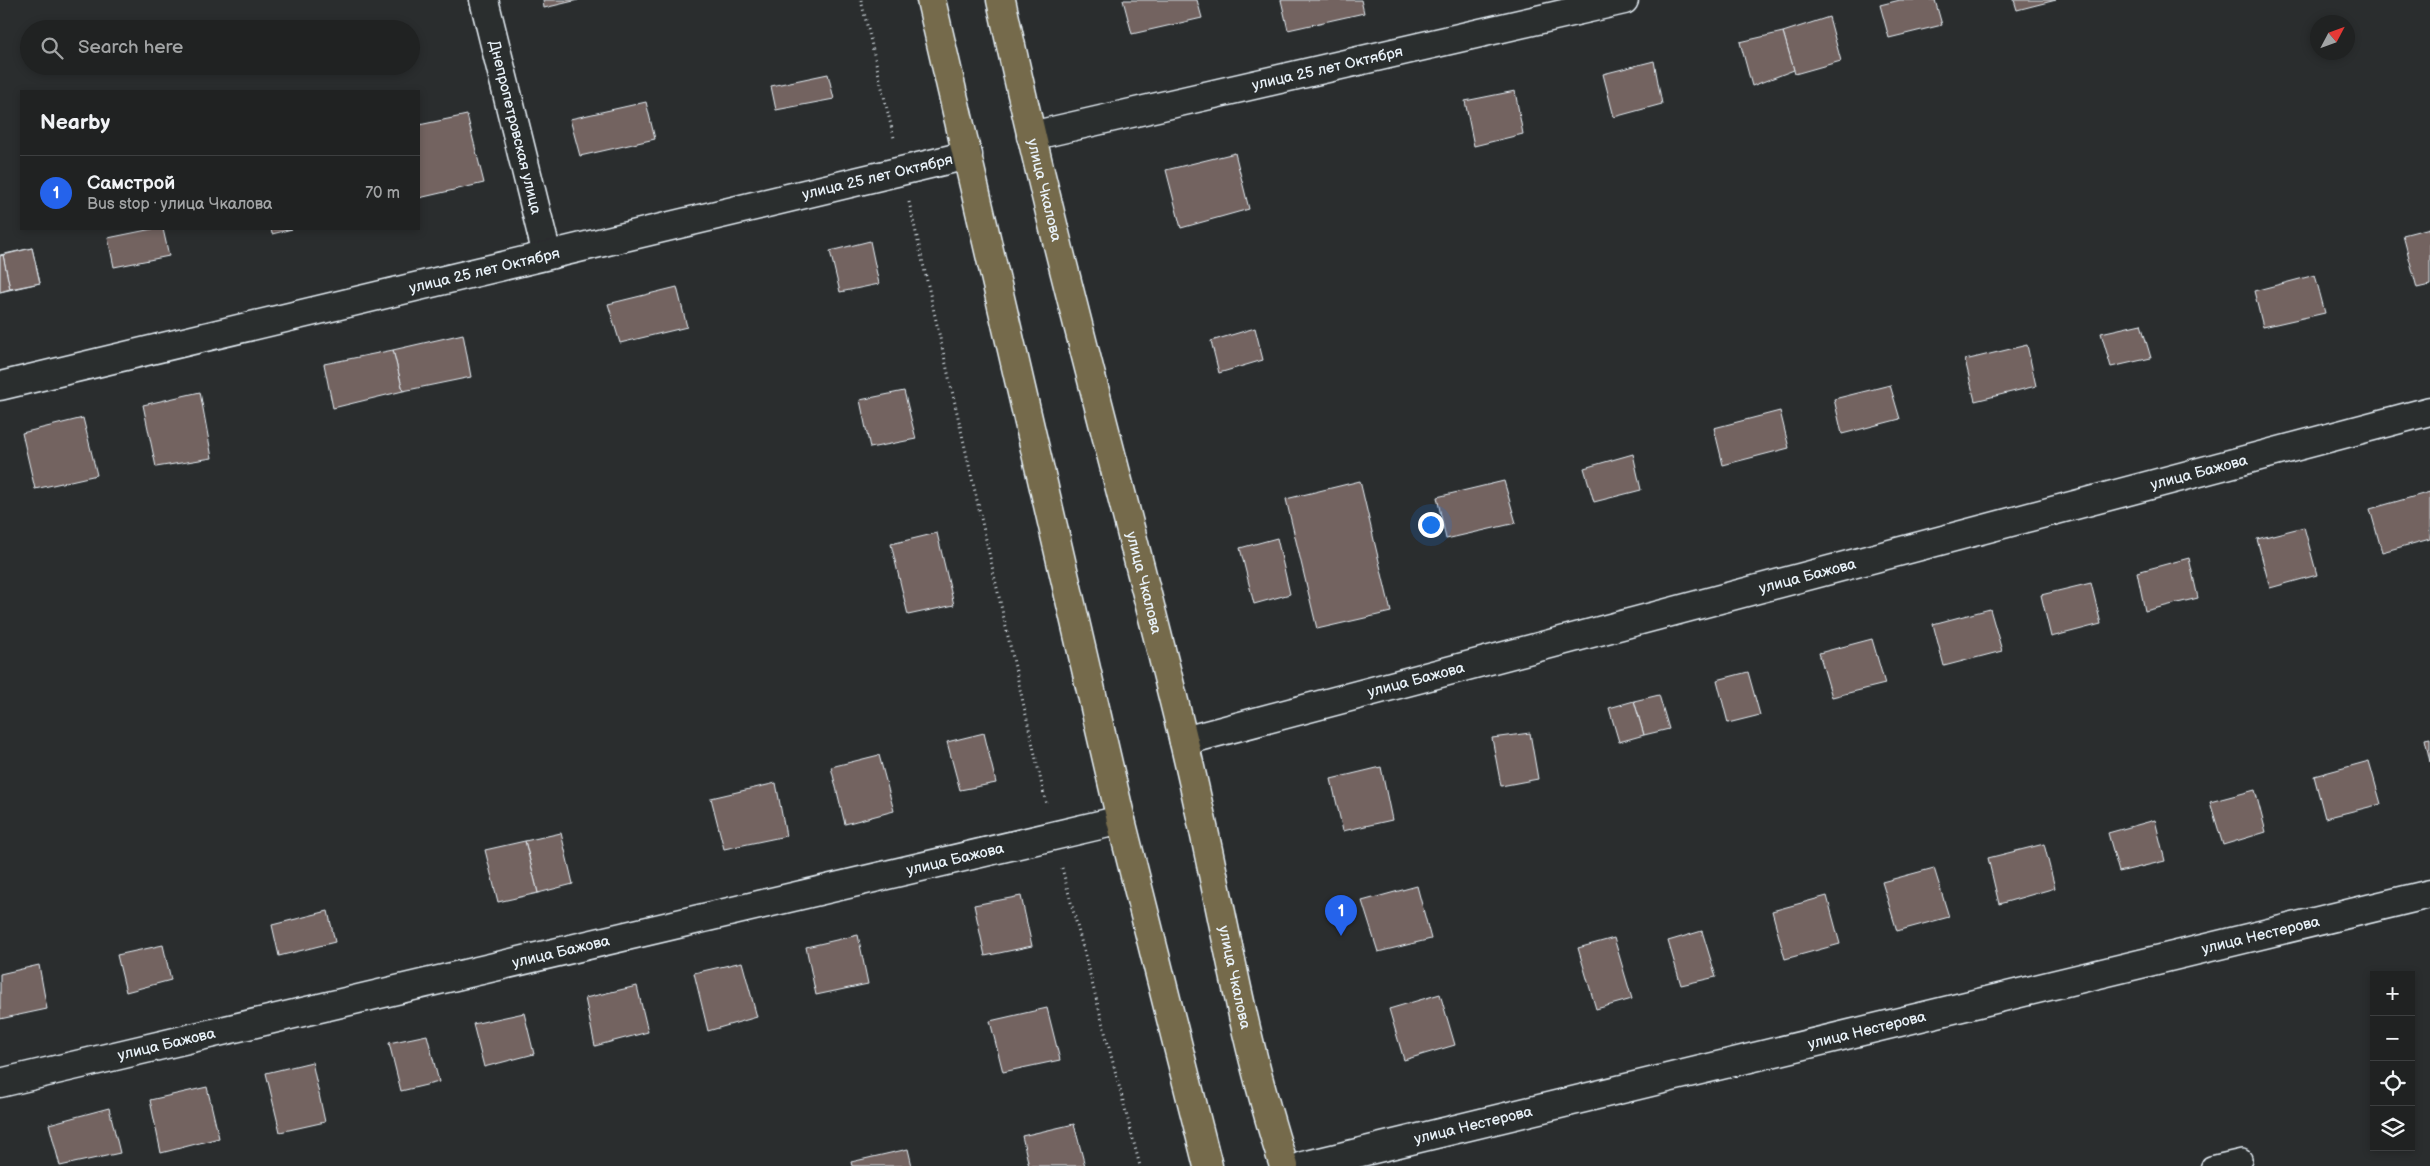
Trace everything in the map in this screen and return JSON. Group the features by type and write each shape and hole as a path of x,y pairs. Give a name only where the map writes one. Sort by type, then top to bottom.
{"main road":[{"path":"931,0 1121,820 1208,1166"},
{"name":"улица Чкалова","path":"1002,0 1031,136 1184,741 1247,1032 1272,1129 1284,1166"}],"street":[{"name":"Днепропетровская улица","path":"484,0 546,255"},
{"name":"улица 25 лет Октября","path":"1031,136 1538,9 1624,0"},
{"name":"улица 25 лет Октября","path":"0,386 968,155"},
{"name":"улица Бажова","path":"1184,741 2430,411"},
{"name":"улица Бажова","path":"0,1083 1121,820"},
{"name":"улица Нестерова","path":"1303,1166 2430,894"}],"lane":[{"path":"2211,1166 2242,1159"}],"path":[{"path":"860,0 902,171 1054,836 1140,1166"}],"building":[{"path":"543,0 578,0 544,8"},
{"path":"1123,0 1197,0 1202,18 1132,34"},
{"path":"1281,0 1361,0 1364,13 1288,30"},
{"path":"1900,0 1935,0 1942,25 1889,38 1880,5"},
{"path":"2014,0 2056,0 2017,10"},
{"path":"1829,17 1841,61 1795,74 1783,32"},
{"path":"1783,32 1794,70 1752,86 1740,42"},
{"path":"1654,61 1662,104 1614,117 1603,74"},
{"path":"828,74 834,99 776,110 771,86"},
{"path":"1515,91 1523,134 1474,146 1465,101"},
{"path":"646,102 655,139 580,156 570,119"},
{"path":"467,115 484,183 420,198 420,125"},
{"path":"1235,153 1249,209 1181,228 1166,170"},
{"path":"2430,228 2430,285 2417,288 2403,235"},
{"path":"147,230 163,230 169,256 114,267 108,238"},
{"path":"271,230 288,230 272,234"},
{"path":"870,241 879,284 840,292 830,251"},
{"path":"32,248 40,283 0,292 0,255"},
{"path":"32,248 40,283 10,289 3,255"},
{"path":"3,255 10,289 0,292 0,256"},
{"path":"2315,275 2325,313 2263,327 2254,291"},
{"path":"677,287 687,327 620,343 608,304"},
{"path":"2141,324 2151,358 2111,367 2101,333"},
{"path":"1255,328 1263,360 1219,373 1211,341"},
{"path":"463,334 471,377 403,391 393,350"},
{"path":"2027,345 2036,386 1975,401 1965,360"},
{"path":"393,350 403,391 333,408 324,364"},
{"path":"1890,385 1900,419 1842,434 1834,399"},
{"path":"904,391 916,439 870,448 860,400"},
{"path":"200,392 212,458 156,467 143,405"},
{"path":"1780,411 1789,448 1723,465 1714,428"},
{"path":"83,418 97,475 35,489 22,433"},
{"path":"1633,454 1641,490 1594,502 1584,468"},
{"path":"1360,481 1391,612 1317,629 1286,499"},
{"path":"1504,481 1516,523 1446,539 1437,497"},
{"path":"2430,492 2430,539 2382,552 2370,509"},
{"path":"2304,527 2317,575 2270,588 2257,539"},
{"path":"937,533 954,605 908,615 891,544"},
{"path":"1277,538 1290,594 1254,604 1240,548"},
{"path":"2189,558 2198,598 2145,611 2137,572"},
{"path":"2091,583 2101,624 2051,637 2041,595"},
{"path":"1990,609 2002,651 1944,666 1933,624"},
{"path":"1872,639 1885,684 1832,697 1819,653"},
{"path":"1748,672 1760,715 1728,723 1717,680"},
{"path":"1659,695 1669,729 1644,735 1634,701"},
{"path":"1634,701 1644,735 1619,742 1609,708"},
{"path":"984,733 996,783 960,790 947,742"},
{"path":"1530,733 1538,779 1501,786 1492,738"},
{"path":"2430,738 2430,762 2425,739"},
{"path":"879,755 894,811 845,824 831,767"},
{"path":"2369,761 2381,804 2325,818 2314,776"},
{"path":"1381,767 1392,820 1343,831 1331,779"},
{"path":"776,783 786,836 724,849 711,798"},
{"path":"2255,790 2266,832 2223,845 2210,802"},
{"path":"2155,820 2165,861 2119,872 2108,833"},
{"path":"561,833 573,884 538,893 525,841"},
{"path":"525,841 538,893 498,902 485,850"},
{"path":"2044,844 2055,888 1999,904 1988,858"},
{"path":"1934,868 1949,917 1897,931 1882,882"},
{"path":"1417,886 1431,939 1378,952 1362,901"},
{"path":"1021,896 1032,946 985,956 974,905"},
{"path":"1827,896 1840,944 1785,959 1772,911"},
{"path":"328,911 335,942 279,956 272,925"},
{"path":"1702,931 1716,977 1681,985 1668,941"},
{"path":"858,935 868,984 816,995 806,947"},
{"path":"1614,938 1632,999 1596,1009 1578,948"},
{"path":"163,945 171,980 126,992 117,955"},
{"path":"742,962 757,1017 708,1031 694,973"},
{"path":"39,965 47,1009 0,1019 0,974"},
{"path":"637,986 648,1032 595,1046 585,998"},
{"path":"1440,994 1455,1045 1404,1060 1389,1009"},
{"path":"1047,1008 1060,1060 1003,1072 990,1021"},
{"path":"524,1013 534,1054 484,1067 473,1024"},
{"path":"427,1035 439,1082 401,1091 389,1043"},
{"path":"312,1062 325,1122 280,1132 266,1073"},
{"path":"207,1087 219,1138 161,1153 150,1100"},
{"path":"109,1108 120,1153 60,1166 49,1124"},
{"path":"1074,1124 1085,1166 1029,1166 1022,1136"},
{"path":"908,1149 912,1166 852,1166 851,1162"}],"place":[{"name":"Самстрой","path":"1341,936"}]}
